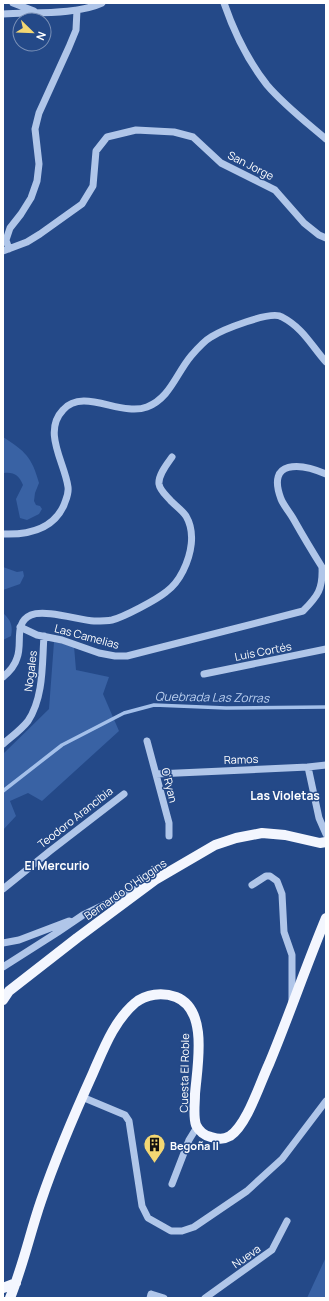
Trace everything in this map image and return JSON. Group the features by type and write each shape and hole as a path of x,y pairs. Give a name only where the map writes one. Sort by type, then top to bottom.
{"main road":[{"name":"Bernardo O'Higgins","path":"3,1000 9,991 155,880 215,845 236,838 262,833 320,843 326,842"},
{"name":"Cuesta El Roble","path":"10,1298 51,1173 82,1097 109,1038 120,1019 136,1003 146,996 169,995 186,1003 191,1009 196,1022 199,1037 194,1113 197,1127 206,1136 220,1140 230,1136 240,1125 247,1113 270,1061 326,918"},
{"path":"3,1288 16,1283"}],"street":[{"path":"14,3 37,12 77,10 96,6 102,3"},
{"path":"224,3 247,56 268,85 296,113 326,139"},
{"path":"6,250 6,240 10,228 31,198 37,181 39,164 35,129 39,113 76,30 77,10"},
{"name":"San Jorge","path":"6,250 27,242 82,204 92,186 96,151 107,137 136,130 174,132 193,138 221,163 275,190 304,222 319,235 326,238"},
{"path":"3,534 19,534 37,530 52,522 61,511 67,497 68,489 65,474 56,447 54,428 61,411 68,404 79,401 131,409 143,408 154,404 164,396 172,386 192,355 211,337 238,325 259,318 278,315 282,316 298,327 326,362"},
{"name":"Las Camelias","path":"172,457 158,483 161,490 186,516 190,525 192,540 190,555 183,572 175,584 166,593 137,609 112,620 94,621 62,615 32,614 25,619 20,627 37,635 68,642 99,653 115,656 127,656 303,611 315,599 320,590 324,568 281,499 278,483 280,472 285,467 289,466 318,470 326,474"},
{"path":"3,677 13,667 17,658 20,627"},
{"name":"Nogales","path":"3,744 29,719 37,701 44,636"},
{"name":"Luis Cortés","path":"204,674 326,649"},
{"name":"O'Ryan","path":"147,741 169,823 169,836"},
{"name":"Ramos","path":"156,774 326,765"},
{"path":"308,767 319,818 326,834"},
{"name":"Teodoro Arancibia","path":"3,889 124,794"},
{"path":"252,885 266,876 270,876 277,881 282,894 284,932 292,955 292,1004"},
{"path":"3,943 19,940 51,928 155,880"},
{"path":"3,967 82,915"},
{"path":"82,1097 125,1115 129,1121 142,1206 148,1218 171,1231 182,1231 194,1227 248,1191 282,1159 326,1101"},
{"path":"172,1184 189,1140 197,1127"},
{"name":"Nueva","path":"205,1298 272,1250 287,1221"},
{"path":"150,1296 164,1298"}],"shaded area":[{"path":"3,437 17,446 27,456 34,467 39,483 34,501 36,505 40,506 42,509 39,514 27,520 20,518 16,499 23,485 14,474 4,473 3,475"},
{"path":"3,567 17,572 23,571 24,576 20,584 3,590"},
{"path":"3,613 10,621 12,629 11,636 3,640"},
{"path":"54,642 74,646 76,670 109,677 103,694 119,731 42,801 28,793 10,801 16,816 3,830 3,754 49,709"},
{"path":"326,1257 326,1298 307,1298"}],"waterway":[{"name":"Quebrada Las Zorras","path":"3,791 62,745 124,713 154,705 226,708 326,707"}],"place":[{"name":"Begoña II","path":"154,1164"}],"district":[{"name":"Las Violetas","path":"285,795"},
{"name":"El Mercurio","path":"57,865"}]}
